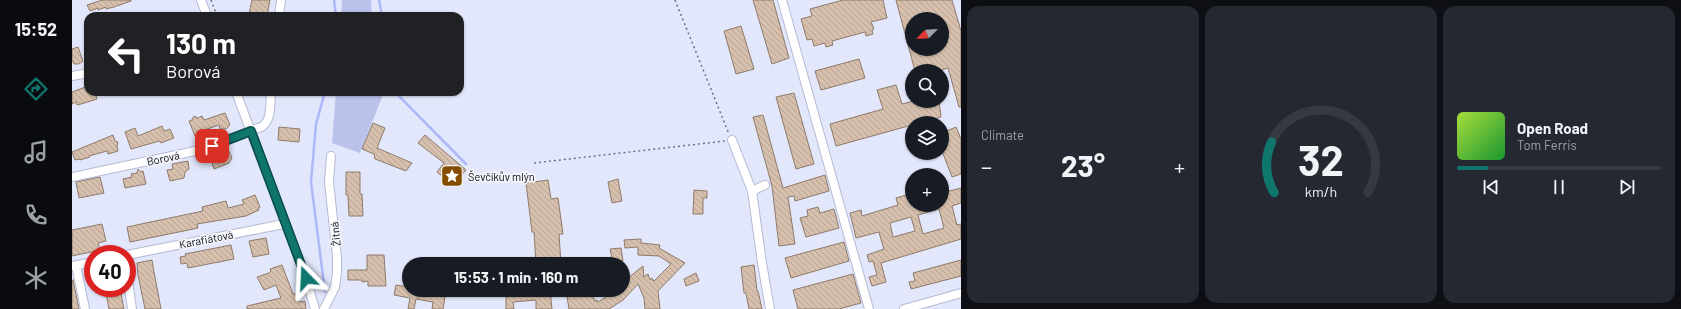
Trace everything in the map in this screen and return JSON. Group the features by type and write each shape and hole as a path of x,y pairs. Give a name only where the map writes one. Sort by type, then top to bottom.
{"street":[{"path":"201,0 206,12"},
{"path":"280,12 281,0"},
{"path":"782,0 869,309"},
{"path":"72,76 84,74"},
{"path":"238,96 284,224 306,278 315,309"},
{"path":"251,131 264,126 267,123 270,96"},
{"name":"Borová","path":"72,177 200,150 251,131"},
{"path":"732,140 752,192 770,309"},
{"name":"Žitná","path":"324,309 335,286 337,272 337,257 329,182 331,156"},
{"path":"752,192 765,185"},
{"name":"Karafiátová","path":"136,253 284,224"},
{"path":"84,264 74,266 85,309"},
{"path":"909,308 961,293"},
{"path":"130,297 132,309"}],"path":[{"path":"211,0 216,12"},
{"path":"534,163 732,140 675,0"}],"shaded area":[{"path":"342,0 371,0 372,12 341,12"},
{"path":"336,96 382,96 360,153 332,143"}],"building":[{"path":"102,0 131,1 106,9 106,7 90,11 87,5"},
{"path":"252,0 270,0 268,12 249,12"},
{"path":"753,0 773,0 789,58 772,64"},
{"path":"843,0 883,0 887,18 871,22 874,29 872,30 873,34 866,36 865,32 832,41 833,45 826,47 825,43 814,46 812,39 807,40 801,19 812,16 810,9"},
{"path":"896,0 952,0 961,31 961,107 959,107 949,72 949,64 913,64 911,56 949,56 949,12 905,12 905,34"},
{"path":"741,26 754,69 736,74 724,31"},
{"path":"78,47 83,61 79,64 74,64 72,60 72,49"},
{"path":"859,59 865,78 821,90 815,71"},
{"path":"896,85 902,104 905,103 905,108 940,108 941,116 905,116 905,127 836,146 830,124 883,109 877,90"},
{"path":"84,88 84,96 96,96 97,99 77,105 76,102 72,104 72,92"},
{"path":"794,93 814,164 796,169 776,97"},
{"path":"225,113 230,125 226,129 220,129 219,125 207,129 205,135 201,133 195,136 189,121 192,120 194,116 198,118 202,116 204,120"},
{"path":"763,115 783,188 825,175 829,191 795,201 794,196 788,197 795,244 779,246 772,186 753,117"},
{"path":"373,123 385,128 377,148 412,163 406,171 375,159 374,154 362,149"},
{"path":"162,126 164,131 170,129 174,138 161,143 160,141 131,149 125,132 135,128 138,136"},
{"path":"279,127 300,129 299,142 278,140"},
{"path":"956,127 961,139 961,174 952,177 945,160 949,160 949,130"},
{"path":"113,135 115,141 118,142 118,151 108,154 107,151 80,160 75,160 72,152"},
{"path":"425,135 466,170 453,185 437,172 444,163 418,143"},
{"path":"228,149 232,158 229,163 214,169 211,159 218,156 217,153"},
{"path":"188,161 189,169 185,172 184,178 170,181 167,170 173,169 172,164"},
{"path":"138,169 141,172 143,171 146,184 125,188 123,179 132,177 131,174 137,173"},
{"path":"346,172 360,172 360,194 362,194 363,216 349,216 348,195 346,195"},
{"path":"100,177 104,193 79,198 76,182"},
{"path":"618,179 622,201 612,203 608,182"},
{"path":"548,180 551,199 558,198 563,234 559,234 561,257 536,257 534,232 532,232 526,183"},
{"path":"961,188 961,203 952,206 957,225 961,224 961,239 881,263 886,282 872,286 869,277 877,275 873,261 869,262 867,255 884,249 879,232 856,238 850,213 861,210 862,216 898,205 896,198 905,195 905,212 928,212 918,215 923,234 944,228 940,212 949,212 949,191","holes":["911,217 915,231 893,237 890,223"]},
{"path":"694,190 707,191 707,198 703,198 703,214 693,214"},
{"path":"255,195 260,207 258,208 259,210 246,216 197,224 198,228 130,242 127,227 203,211 202,207 226,201 228,208 244,204 242,200"},
{"path":"818,207 820,213 834,209 839,228 806,237 800,218 808,216 807,210"},
{"path":"102,224 106,241 98,243 99,245 84,245 84,253 72,256 72,230"},
{"path":"266,238 269,254 253,257 249,241"},
{"path":"641,239 641,243 660,245 659,248 685,263 658,291 660,309 645,309 644,298 638,284 630,293 630,276 643,266 644,277 648,274 650,280 652,278 654,281 671,264 659,256 638,255 638,247 625,248 624,240"},
{"path":"844,242 849,261 791,278 785,258"},
{"path":"231,245 234,259 188,268 187,263 181,264 180,257 186,256 185,254"},
{"path":"621,248 622,257 612,257 610,249"},
{"path":"367,255 384,255 386,286 368,286 368,281 362,282 362,280 348,280 348,270 367,270"},
{"path":"152,260 161,309 145,309 138,275 137,263"},
{"path":"961,260 961,276 911,289 909,282 915,281 913,273"},
{"path":"282,265 293,294 297,294 299,302 305,301 306,309 247,309 247,306 281,298 276,285 264,290 257,277 269,273 271,271 270,269"},
{"path":"754,265 757,291 762,309 749,309 746,293 744,293 741,267"},
{"path":"696,273 699,281 686,286 684,279"},
{"path":"853,274 861,303 839,309 798,309 793,290"},
{"path":"73,280 79,309 72,309"},
{"path":"396,285 402,286 402,296 394,295"},
{"path":"107,297 122,297 124,309 109,309"},
{"path":"405,297 445,297 443,309 432,309 433,302 416,299 414,309 408,309 410,298"},
{"path":"506,297 551,297 552,309 536,309 536,300 513,302 514,309 506,309"},
{"path":"567,297 593,297 595,301 597,300 598,302 606,297 626,297 609,309 569,309"}],"waterway":[{"path":"334,0 336,12"},
{"path":"379,0 381,12"},
{"path":"324,96 316,124 311,182 325,292"},
{"path":"399,96 466,164"}],"place":[{"name":"Ševčíkův mlýn","path":"452,176"}],"route":[{"path":"212,146 251,131 284,224 306,278"}]}
